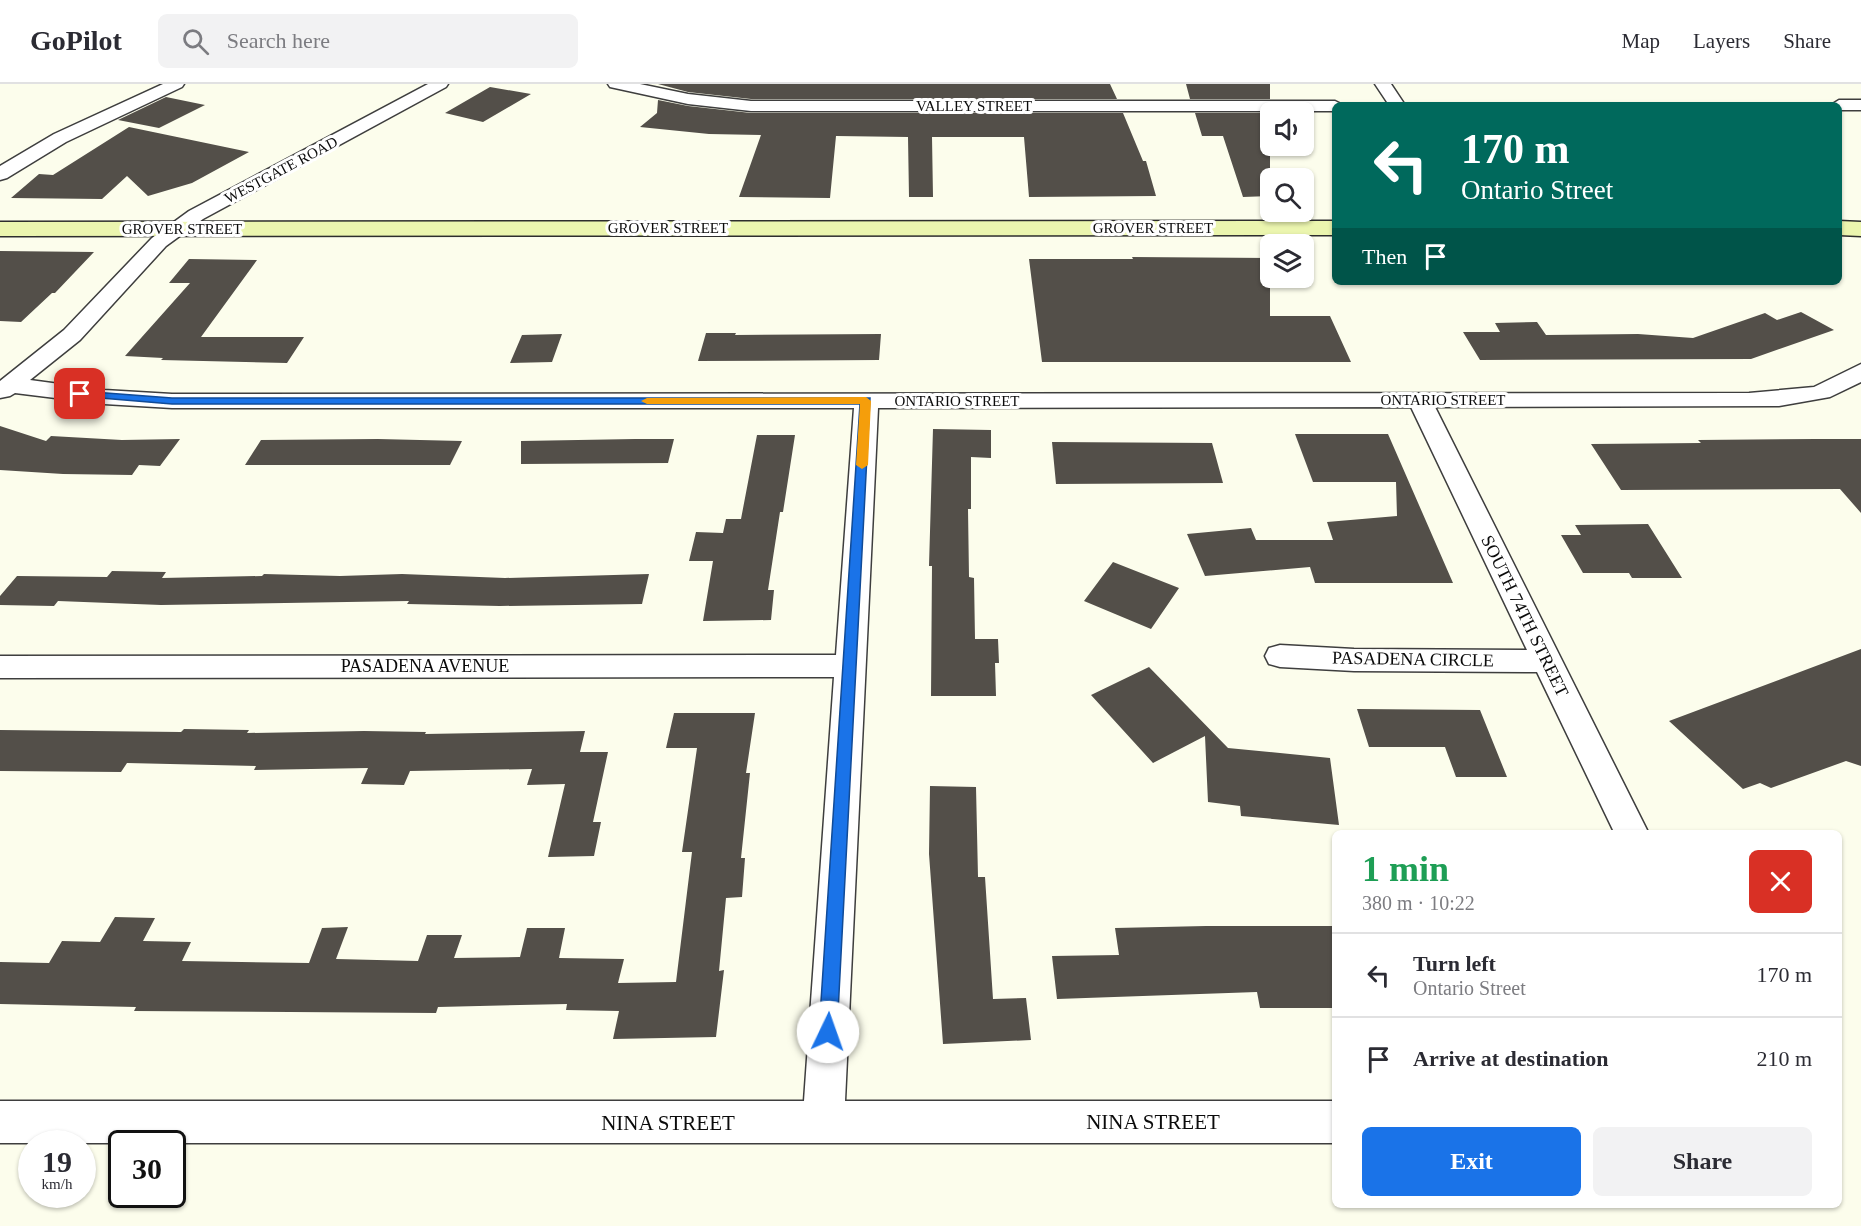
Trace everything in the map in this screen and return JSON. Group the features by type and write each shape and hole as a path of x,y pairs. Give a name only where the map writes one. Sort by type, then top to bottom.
{"street":[{"path":"0,174 60,138 176,84"},
{"name":"WESTGATE ROAD","path":"5,389 72,335 159,242 196,215 440,84"},
{"name":"VALLEY STREET","path":"616,84 698,100 771,106 1332,106"},
{"path":"1383,84 1395,102"},
{"path":"1842,105 1861,105"},
{"name":"GROVER STREET","path":"0,229 1332,228"},
{"path":"1842,228 1861,229"},
{"name":"ONTARIO STREET","path":"5,389 172,401 1793,398 1839,387 1861,371"},
{"name":"SOUTH 74TH STREET","path":"1419,400 1630,830"},
{"path":"823,1123 866,401"},
{"name":"PASADENA CIRCLE","path":"1280,656 1354,660 1547,660"},
{"name":"PASADENA AVENUE","path":"0,667 849,666"},
{"name":"NINA STREET","path":"0,1122 1332,1122"}],"building":[{"path":"658,84 1110,84 1117,99 751,99 688,92"},
{"path":"1186,84 1270,84 1270,99 1190,99"},
{"path":"490,87 531,94 483,122 445,113"},
{"path":"166,97 205,105 159,128 118,120"},
{"path":"658,100 751,113 1123,113 1143,161 1146,161 1156,196 1029,197 1024,137 932,137 933,197 909,197 908,137 836,136 830,198 739,197 761,135 709,134 640,127 657,113"},
{"path":"1195,113 1260,113 1260,156 1270,156 1270,168 1260,168 1260,196 1243,197 1223,136 1202,136"},
{"path":"129,127 249,152 192,183 148,196 127,176 102,199 11,198 39,174 53,175"},
{"path":"0,251 94,252 55,293 52,293 21,322 0,321"},
{"path":"1132,257 1260,258 1260,288 1270,288 1270,316 1330,316 1351,362 1042,362 1029,259 1133,259"},
{"path":"189,259 257,260 201,337 304,337 287,363 161,360 163,358 125,356 190,283 169,283"},
{"path":"1801,312 1834,330 1751,359 1480,360 1463,332 1500,332 1495,323 1537,322 1546,335 1638,334 1693,338 1765,313 1777,320"},
{"path":"706,333 736,333 735,335 881,334 879,360 698,361"},
{"path":"562,334 552,362 510,363 522,335"},
{"path":"0,426 46,441 51,436 122,440 180,439 160,466 139,465 132,475 0,470"},
{"path":"933,429 991,430 991,458 971,457 971,509 968,509 969,577 974,578 975,639 998,639 999,663 995,663 996,696 931,696 932,566 929,566"},
{"path":"1295,434 1388,434 1453,583 1315,583 1310,567 1205,576 1187,534 1251,528 1256,540 1333,540 1327,522 1397,516 1396,482 1313,482"},
{"path":"757,435 795,435 768,590 774,590 771,620 703,621 713,561 689,561 696,532 723,533 726,519 741,519"},
{"path":"674,439 668,463 521,464 521,441"},
{"path":"1861,439 1861,513 1840,489 1621,490 1591,444 1701,443 1698,440"},
{"path":"261,440 462,441 450,465 245,465"},
{"path":"1052,442 1212,443 1223,483 1056,484"},
{"path":"1648,524 1682,578 1632,578 1629,573 1583,573 1561,535 1581,535 1575,525"},
{"path":"1113,562 1179,588 1151,629 1084,601"},
{"path":"112,571 166,572 162,578 262,576 264,574 340,576 402,574 505,578 649,574 642,604 500,606 407,604 409,601 161,605 58,601 54,606 0,605 0,596 17,576 107,577"},
{"path":"1861,649 1861,766 1846,761 1771,788 1760,783 1743,789 1669,721"},
{"path":"1149,667 1228,748 1330,758 1339,825 1241,816 1240,806 1208,802 1205,736 1153,763 1091,695"},
{"path":"1357,709 1480,710 1507,777 1456,777 1445,747 1369,747"},
{"path":"674,713 755,713 746,773 750,773 741,858 745,858 742,897 726,898 719,971 724,970 716,1037 613,1039 619,1011 566,1010 567,1004 438,1007 436,1013 134,1011 136,1007 0,1004 0,962 49,963 62,941 100,942 115,917 155,918 143,941 191,942 182,961 309,963 322,928 348,927 336,959 418,961 427,935 462,935 454,958 520,957 527,928 565,928 559,958 624,959 618,983 676,982 692,852 682,852 697,748 666,748"},
{"path":"184,729 249,730 247,733 364,731 426,732 425,734 585,731 580,752 608,752 593,822 601,822 594,856 548,857 565,784 527,785 532,769 410,771 404,785 361,784 368,768 254,770 256,766 127,763 121,772 0,771 0,730 181,732"},
{"path":"930,786 976,787 978,877 985,877 993,999 1026,998 1031,1040 943,1044 929,854"},
{"path":"1332,926 1332,1008 1260,1008 1257,992 1057,999 1052,956 1119,955 1115,928"}],"slow traffic":[{"path":"647,401 866,401 862,465"}],"route":[{"path":"80,394 172,401 866,401 828,1032"}]}
